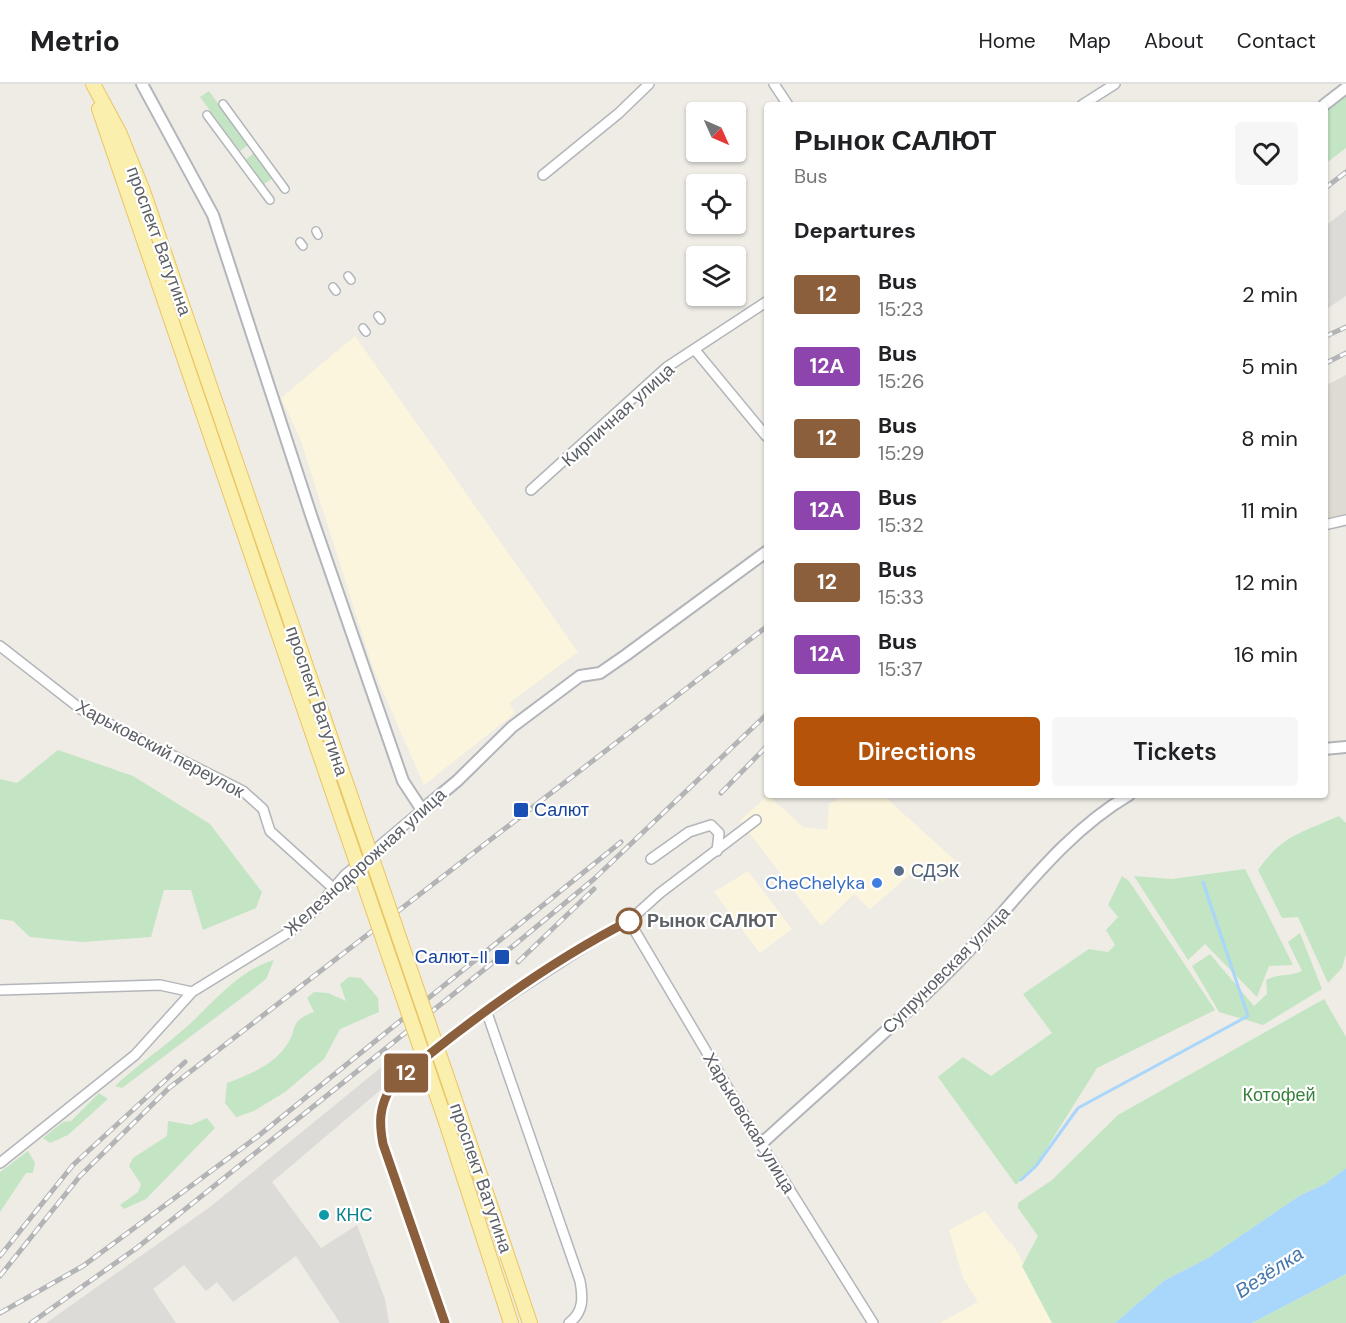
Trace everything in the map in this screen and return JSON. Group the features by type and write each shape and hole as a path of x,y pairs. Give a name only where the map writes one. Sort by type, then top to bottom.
{"main road":[{"name":"проспект Ватутина","path":"92,84 118,132 143,191 530,1319"},
{"name":"проспект Ватутина","path":"92,84 447,1122 509,1321"}],"street":[{"path":"142,84 213,215 312,518 403,781 422,810"},
{"path":"543,175 619,113 649,84"},
{"path":"774,84 786,102"},
{"path":"1087,102 1115,84"},
{"path":"1328,102 1346,88"},
{"path":"223,104 285,189"},
{"path":"207,115 270,200"},
{"name":"Кирпичная улица","path":"531,490 668,367 764,303"},
{"path":"695,350 764,434"},
{"path":"1328,524 1346,520"},
{"name":"Железнодорожная улица","path":"0,1163 135,1055 192,992 291,931 316,909 333,888 457,781 512,727 580,676 600,673 764,553"},
{"name":"Харьковский переулок","path":"0,646 82,710 243,791 263,809 270,831 333,888"},
{"path":"1328,749 1346,747"},
{"name":"Супруновская улица","path":"761,1144 884,1034 957,963 1074,836 1101,811 1124,798"},
{"path":"445,1323 383,1144 380,1125 382,1105 393,1084 449,1038 606,933 629,921 660,893 756,820"},
{"path":"651,859 689,832 711,825 719,833 717,851"},
{"name":"Харьковская улица","path":"629,921 761,1144 873,1323"},
{"path":"0,990 160,985 192,992"},
{"path":"487,1013 580,1281 583,1298 579,1312 569,1323"}],"shaded area":[{"path":"1346,210 1346,296 1328,308 1328,224"},
{"path":"355,336 578,652 509,703 515,713 424,785 374,671 300,438 281,398"},
{"path":"1346,375 1346,515 1328,520 1328,384"},
{"path":"765,798 771,798 803,827 827,830 829,804 840,798 886,798 960,865 943,882 928,869 911,874 870,909 854,894 821,926 740,821"},
{"path":"748,871 792,929 760,953 714,892"},
{"path":"395,1056 404,1070 272,1182 321,1248 357,1225 385,1299 389,1323 340,1323 296,1256 233,1302 217,1282 206,1291 184,1265 153,1289 176,1323 46,1323 210,1207"},
{"path":"985,1211 1009,1243 1012,1243 1039,1290 1054,1323 940,1323 978,1302 963,1278 949,1230"}],"green space":[{"path":"209,91 248,145 240,151 200,97"},
{"path":"1346,94 1346,148 1328,162 1328,109"},
{"path":"254,153 273,178 264,184 246,159"},
{"path":"58,750 133,776 210,824 262,892 256,908 203,930 191,890 164,890 151,937 82,942 30,937 13,921 0,919 0,779 17,783"},
{"path":"1339,816 1346,823 1346,954 1342,968 1328,983 1298,917 1282,918 1258,870 1276,849 1294,836"},
{"path":"1245,869 1293,965 1269,966 1257,997 1205,944 1188,960 1134,876 1172,879"},
{"path":"1122,876 1129,881 1215,1010 1097,1068 1038,1162 1016,1185 938,1077 963,1057 991,1076 1052,1033 1023,994 1089,949 1108,952 1115,945 1106,930 1118,917 1108,905"},
{"path":"1300,933 1322,989 1263,1025 1219,1012 1192,966 1210,954 1254,1006 1267,994 1266,980 1302,971 1288,942"},
{"path":"274,960 266,979 122,1088 115,1086 183,1030 236,981 260,965"},
{"path":"349,977 361,978 378,998 379,1012 340,1029 324,1059 285,1092 254,1111 236,1117 225,1103 227,1083 259,1069 280,1053 290,1040 300,1019 314,1012 307,998 314,992 328,993 346,1001 340,984"},
{"name":"Котофей","path":"1324,999 1346,1037 1346,1168 1325,1184 1299,1196 1208,1258 1165,1280 1115,1323 1052,1323 1022,1266 1038,1236 1018,1208 1018,1203 1052,1180 1118,1115"},
{"path":"99,1093 108,1099 68,1135 50,1143 43,1138 63,1122 71,1121"},
{"path":"207,1118 215,1128 146,1199 124,1209 120,1205 138,1192 141,1184 129,1166 133,1158 167,1136 168,1121 191,1125"},
{"path":"28,1151 35,1163 33,1173 26,1173 0,1212 0,1172"},
{"path":"1346,1274 1346,1323 1252,1323"}],"water":[{"name":"Везёлка","path":"1346,1168 1346,1274 1252,1323 1115,1323 1165,1280 1208,1258 1299,1196 1325,1184"}],"waterway":[{"path":"1021,1180 1036,1166 1078,1108 1248,1016 1203,882"}],"railway":[{"path":"1328,186 1346,172"},
{"path":"1328,335 1346,327"},
{"path":"1328,362 1346,353"},
{"path":"0,1276 80,1176 169,1088 764,629"},
{"path":"31,1323 138,1247 501,956 594,879 764,717"},
{"path":"721,793 764,749"},
{"path":"0,1313 83,1266 257,1137 621,842"},
{"path":"518,962 594,889"},
{"path":"0,1256 73,1165 185,1062"}],"bus line":[{"name":"12","path":"445,1323 383,1144 380,1125 382,1105 393,1084 449,1038 590,943 629,921"}],"place":[{"name":"Салют","path":"521,810"},
{"name":"СДЭК","path":"899,871"},
{"name":"CheChelyka","path":"877,883"},
{"name":"Рынок САЛЮТ","path":"629,921"},
{"name":"Салют-II","path":"502,957"},
{"name":"КНС","path":"324,1215"}]}
